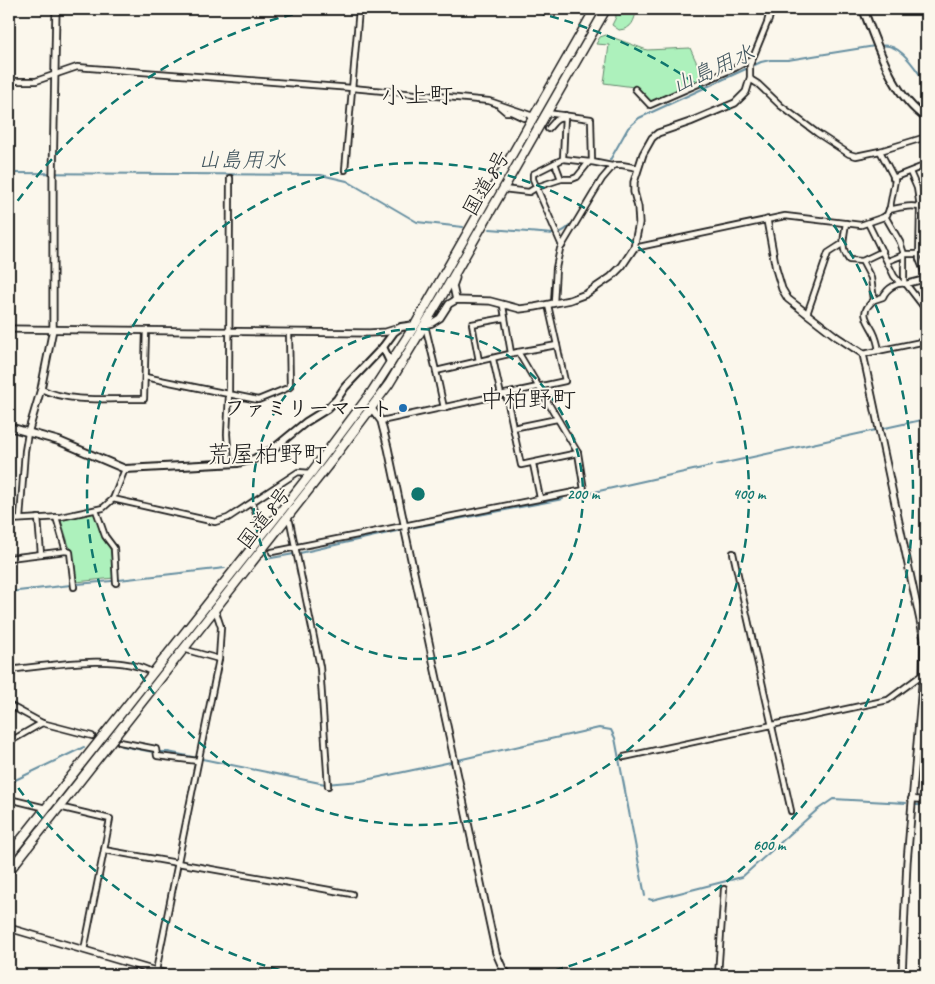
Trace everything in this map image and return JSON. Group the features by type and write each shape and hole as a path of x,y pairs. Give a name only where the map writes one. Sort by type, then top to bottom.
{"highway":[{"name":"国道8号","path":"9,856 311,473 391,364 595,9"},
{"name":"国道8号","path":"9,871 286,519 389,384 425,325 606,9"}],"main road":[{"path":"864,9 878,45 903,97 926,118"},
{"path":"9,427 59,441 125,469 238,463 254,459 273,449 332,404 345,387 383,347 388,338 400,328 415,325"},
{"path":"383,347 391,364"}],"street":[{"path":"20,519 28,432 41,389 53,329 56,9"},
{"path":"345,170 359,9"},
{"path":"415,325 425,325 440,318 449,304 456,300 490,301 520,309 551,304 586,294 611,277 622,266 634,248 639,224 634,182 642,154 652,138 658,133 735,103 746,92 753,58 771,9"},
{"path":"635,89 650,105 735,68 753,58"},
{"path":"9,81 36,81 77,68 352,88 490,101 533,116"},
{"path":"750,79 810,128 849,154 856,156 880,151 926,137"},
{"path":"497,104 506,112 511,112 524,118"},
{"path":"503,189 529,192 537,187 561,179 572,179 577,177 591,162 591,119 565,117 546,112"},
{"path":"548,129 556,120 565,117"},
{"path":"563,160 565,117"},
{"path":"634,248 785,216 861,225 868,223 885,216 894,186 893,178 880,151"},
{"path":"562,246 533,174 563,160 638,168"},
{"path":"555,163 561,179"},
{"path":"893,178 926,165"},
{"path":"380,421 565,381 556,345 551,304 556,268 562,246 602,179 612,166"},
{"path":"879,351 876,338 866,320 865,313 868,305 874,300 881,298 886,291 926,277 918,254 920,207 917,188 910,172"},
{"path":"230,178 229,394 227,434 230,463"},
{"path":"888,210 901,207 920,207 926,210"},
{"path":"885,216 900,242 904,254 903,284"},
{"path":"766,220 776,270 782,289 788,299 837,337 863,354 926,341"},
{"path":"846,223 842,244 849,260 862,261 883,251"},
{"path":"868,223 894,276 926,310"},
{"path":"456,300 452,286 471,253 474,240"},
{"path":"807,314 828,252 842,244"},
{"path":"888,261 904,254 926,254"},
{"path":"862,261 871,278 874,300"},
{"path":"503,306 511,353"},
{"path":"479,361 472,324 506,318"},
{"path":"425,325 444,408"},
{"path":"9,328 290,332 386,332 400,328"},
{"path":"41,389 55,395 72,398 144,399 146,330"},
{"path":"146,378 258,400 290,387 290,332"},
{"path":"436,371 511,353 556,345"},
{"path":"272,552 405,528 584,490 578,453 518,352"},
{"path":"863,354 924,639 923,674 911,799 902,975"},
{"path":"494,358 521,465 578,453"},
{"path":"372,408 380,421 388,448 496,953 503,970 509,975"},
{"path":"513,428 557,419"},
{"path":"533,464 540,498"},
{"path":"9,520 56,517 103,508 113,499 125,469"},
{"path":"113,499 215,522 228,518 253,503 298,472 311,473"},
{"path":"253,503 258,525"},
{"path":"96,510 105,536 114,548 116,582"},
{"path":"56,517 66,551 70,552 74,587"},
{"path":"38,518 42,554"},
{"path":"286,519 290,522 320,667 328,783"},
{"path":"9,558 66,551"},
{"path":"733,553 791,811"},
{"path":"156,971 219,659 221,628 215,609"},
{"path":"183,649 219,659"},
{"path":"9,670 99,661 144,667 153,673"},
{"path":"624,757 888,700 923,674"},
{"path":"9,705 42,723 92,736"},
{"path":"9,742 42,723"},
{"path":"120,742 156,752 157,756 198,759"},
{"path":"9,799 46,808"},
{"path":"911,799 926,800"},
{"path":"59,807 110,819 84,950"},
{"path":"104,850 352,894"},
{"path":"718,975 724,889"},
{"path":"9,928 169,975"}],"green space":[{"path":"617,9 637,9 632,23 627,28 619,30 612,25"},
{"path":"606,35 647,50 690,48 704,79 652,102 634,87 604,83 609,45 596,44 600,37"},
{"path":"96,513 106,544 110,547 114,578 76,582 72,549 69,546 61,520"}],"waterway":[{"name":"山島用水","path":"610,160 628,128 639,118 761,62 788,60 875,46"},
{"name":"山島用水","path":"880,46 888,46 901,52 926,83"},
{"name":"山島用水","path":"602,176 606,170"},
{"name":"山島用水","path":"9,173 321,175 347,181 417,222 463,227"},
{"name":"山島用水","path":"561,232 573,222 587,199"},
{"name":"山島用水","path":"490,229 554,234"},
{"path":"716,465 926,419"},
{"path":"572,497 711,466"},
{"path":"300,553 410,528 563,499"},
{"path":"266,559 294,554"},
{"path":"119,580 225,568"},
{"path":"77,584 112,581"},
{"path":"9,592 71,585"},
{"path":"458,760 599,728 611,730 615,738 645,896"},
{"path":"122,746 153,752 168,752 325,784 361,781 451,762"},
{"path":"9,783 84,747"},
{"path":"649,899 652,900 742,877 817,810 833,799 906,803"},
{"path":"914,805 926,805"}],"tunnel":[{"path":"529,120 548,129"},
{"path":"259,525 272,552"},
{"path":"92,736 120,742"}],"place":[{"name":"ファミリーマート","path":"403,408"}],"district":[{"name":"小上町","path":"417,95"},
{"name":"中柏野町","path":"528,399"},
{"name":"荒屋柏野町","path":"267,454"}]}
